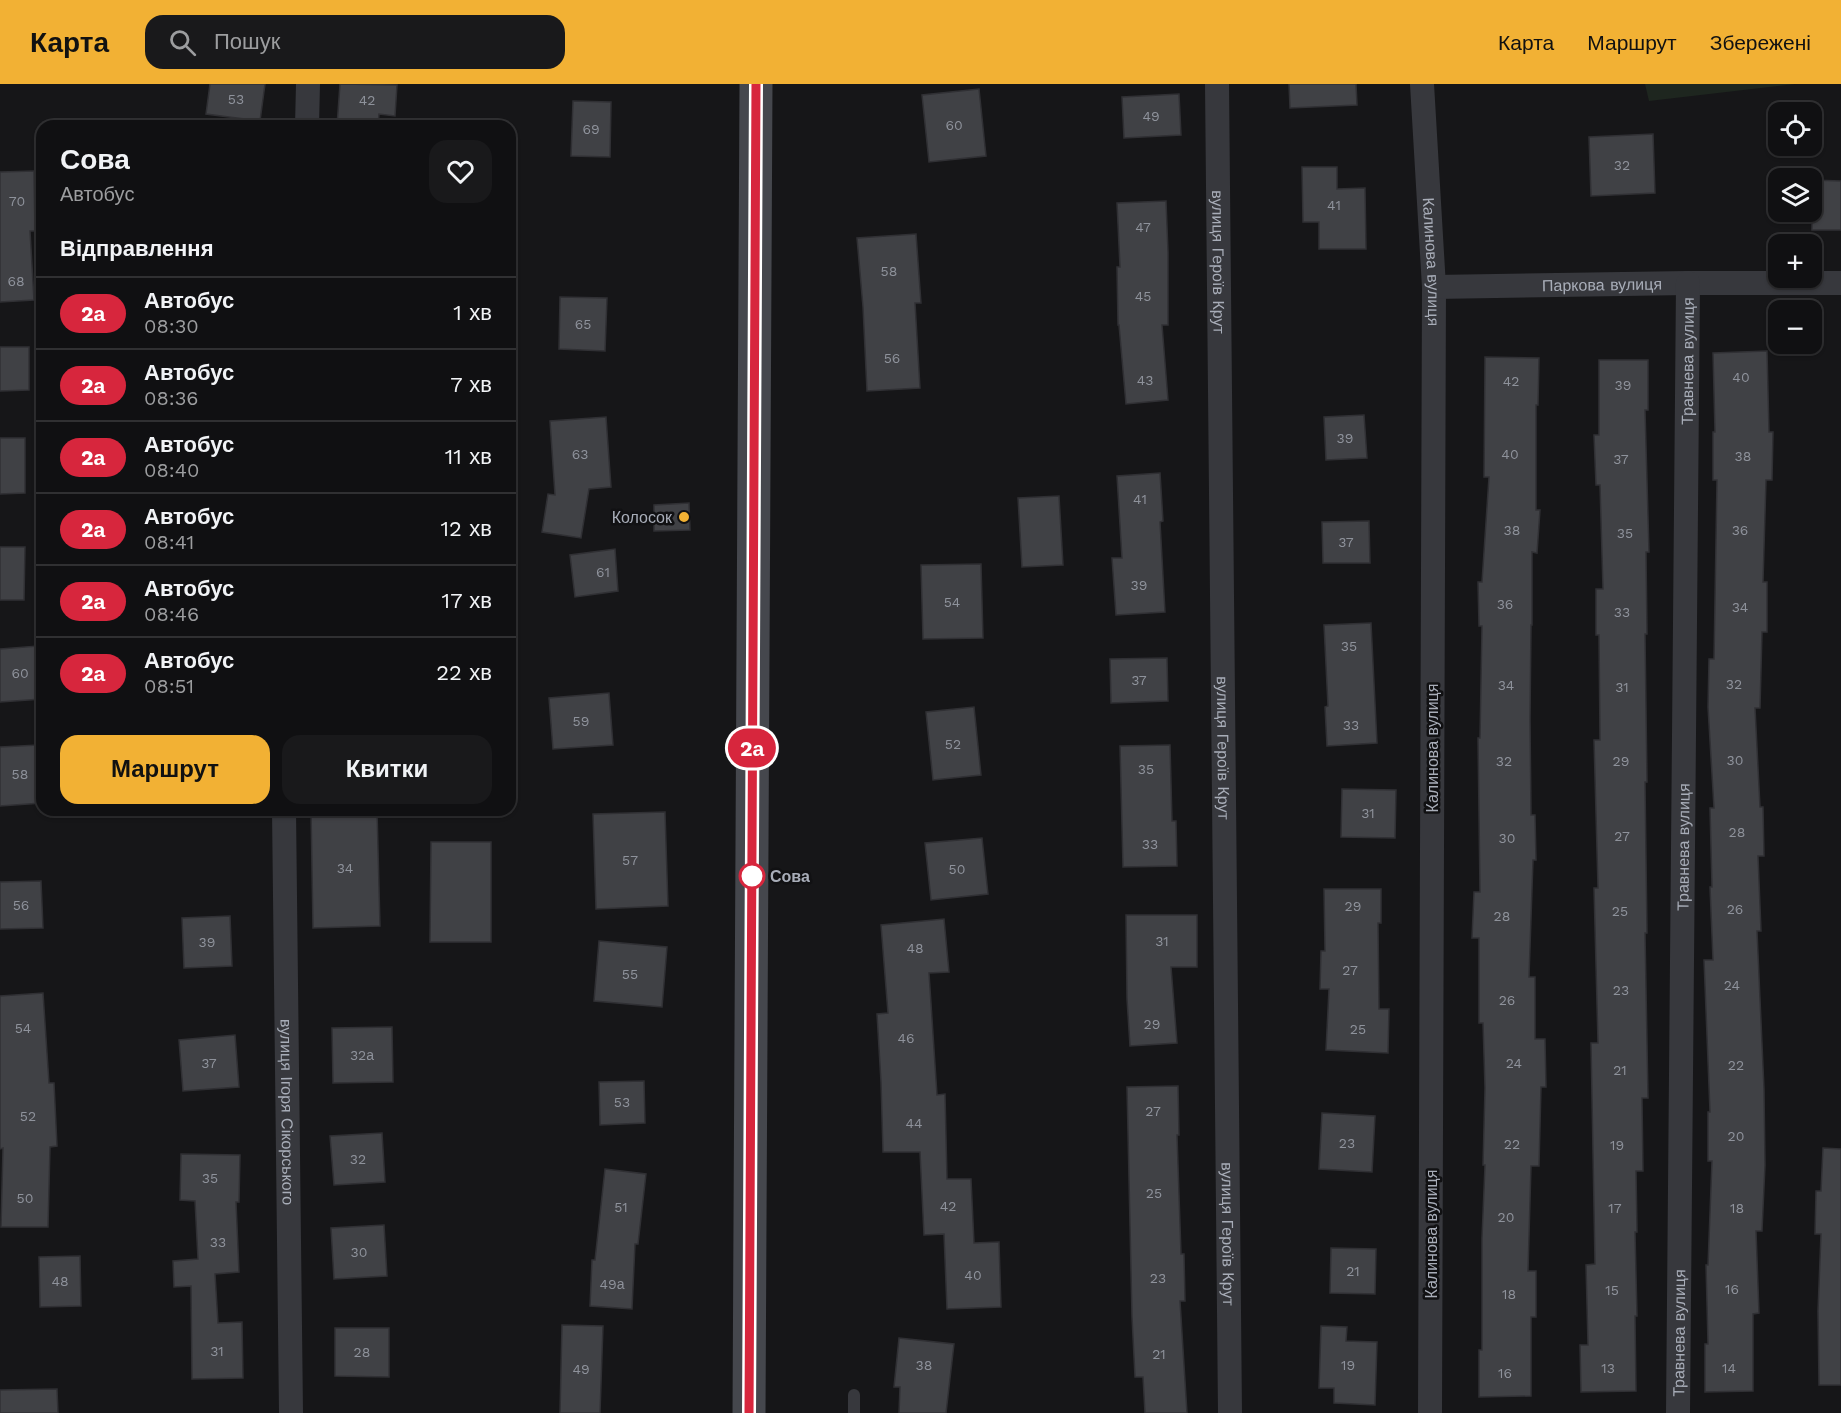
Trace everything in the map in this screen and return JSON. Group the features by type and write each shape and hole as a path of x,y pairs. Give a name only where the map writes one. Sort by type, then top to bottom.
{"main road":[{"path":"749,1413 756,84"}],"street":[{"path":"307,120 308,84"},
{"name":"вулиця Героїв Крут","path":"1217,84 1230,1413"},
{"name":"Калинова вулиця","path":"1422,84 1434,287 1430,1413"},
{"name":"Травнева вулиця","path":"1678,1413 1688,283"},
{"name":"Паркова вулиця","path":"1434,287 1841,283"},
{"name":"вулиця Ігоря Сікорського","path":"284,816 291,1413"}],"lane":[{"path":"854,1395 854,1413"}],"shaded area":[{"path":"1645,84 1795,84 1649,101"}],"building":[{"path":"210,84 265,84 260,120 206,114"},
{"path":"340,84 397,85 395,116 379,114 378,120 337,120"},
{"path":"1289,84 1356,84 1357,105 1290,108"},
{"path":"979,89 986,156 929,162 922,95"},
{"path":"1179,94 1181,135 1124,138 1122,97"},
{"path":"573,101 611,102 610,157 571,156"},
{"path":"1653,134 1655,193 1591,196 1589,137"},
{"path":"1302,167 1337,167 1337,189 1365,188 1366,249 1319,249 1319,222 1303,222"},
{"path":"34,171 35,231 30,231 34,300 0,302 0,172"},
{"path":"1822,180 1841,181 1841,230 1812,230 1812,222 1822,222"},
{"path":"1166,201 1168,325 1162,325 1168,400 1126,404 1118,325 1117,267 1120,267 1117,203"},
{"path":"916,234 921,303 915,303 920,388 867,391 857,238"},
{"path":"560,297 607,298 605,351 559,349"},
{"path":"0,347 29,347 29,390 0,391"},
{"path":"1767,351 1769,432 1773,432 1772,480 1766,480 1763,582 1767,582 1767,632 1762,632 1760,708 1755,708 1760,807 1763,807 1764,856 1758,856 1761,931 1757,931 1765,1165 1762,1231 1756,1231 1759,1313 1753,1314 1753,1391 1705,1392 1705,1344 1708,1344 1706,1265 1708,1265 1712,1161 1708,1161 1708,1112 1710,1112 1704,960 1713,960 1710,808 1714,808 1708,707 1709,659 1714,659 1717,480 1713,480 1713,432 1715,432 1713,353"},
{"path":"1485,357 1539,358 1538,405 1536,405 1536,510 1540,510 1537,553 1532,552 1530,719 1531,815 1535,815 1536,860 1533,860 1529,977 1535,977 1535,1039 1545,1039 1546,1087 1541,1087 1539,1166 1531,1166 1528,1271 1536,1271 1536,1317 1531,1317 1531,1396 1479,1397 1479,1350 1482,1350 1485,1088 1483,1023 1479,1023 1479,938 1472,938 1474,892 1480,892 1478,738 1480,738 1482,626 1479,626 1478,582 1482,582 1489,477 1484,477"},
{"path":"1599,360 1648,360 1648,410 1645,410 1649,552 1646,552 1647,634 1645,634 1647,933 1645,933 1648,1098 1642,1098 1643,1171 1636,1171 1636,1391 1581,1392 1580,1345 1588,1345 1586,1265 1595,1264 1591,1043 1598,1043 1594,888 1598,888 1594,740 1600,740 1596,589 1603,589 1600,485 1596,485 1594,435 1599,435"},
{"path":"1364,415 1367,458 1326,460 1324,417"},
{"path":"606,417 611,487 589,489 581,538 542,532 548,494 555,495 550,421"},
{"path":"0,438 25,438 25,493 0,494"},
{"path":"1160,473 1165,612 1116,615 1112,558 1122,558 1117,476"},
{"path":"1059,496 1063,565 1022,567 1018,498"},
{"path":"689,503 690,530 654,531 654,505"},
{"path":"1369,521 1370,563 1323,563 1322,522"},
{"path":"0,547 25,547 24,600 0,600"},
{"path":"615,549 618,591 575,597 570,555"},
{"path":"981,564 983,638 923,639 921,565"},
{"path":"1371,623 1377,743 1327,746 1325,707 1328,706 1324,625"},
{"path":"36,646 36,699 0,702 0,649"},
{"path":"1167,658 1168,701 1111,703 1110,659"},
{"path":"609,693 613,745 553,749 549,698"},
{"path":"974,707 981,775 933,780 926,712"},
{"path":"36,745 36,803 0,806 0,747"},
{"path":"1170,745 1172,821 1176,821 1177,866 1123,867 1120,746"},
{"path":"1342,789 1396,790 1395,838 1341,837"},
{"path":"665,812 668,906 596,909 593,814"},
{"path":"311,816 377,816 380,926 313,928"},
{"path":"982,838 988,894 931,900 925,843"},
{"path":"431,842 491,842 491,942 430,942"},
{"path":"41,881 43,928 0,929 0,882"},
{"path":"1324,889 1381,889 1381,923 1378,923 1379,1009 1389,1009 1388,1053 1326,1050 1329,989 1320,989 1321,951 1325,951"},
{"path":"1126,915 1197,915 1197,967 1171,967 1177,1043 1130,1046"},
{"path":"230,916 232,966 184,968 182,918"},
{"path":"944,919 949,972 929,973 937,1095 945,1094 947,1179 971,1179 974,1243 999,1242 1001,1307 947,1309 944,1234 924,1235 920,1152 883,1152 877,1014 888,1013 881,925"},
{"path":"599,941 667,947 662,1007 594,1001"},
{"path":"43,993 49,1083 54,1083 57,1146 50,1147 48,1227 1,1227 3,1148 0,1149 0,996"},
{"path":"392,1027 393,1082 333,1083 332,1028"},
{"path":"235,1035 239,1087 183,1091 179,1040"},
{"path":"644,1081 645,1123 600,1125 599,1082"},
{"path":"1178,1086 1179,1135 1177,1135 1185,1301 1180,1301 1187,1413 1145,1413 1143,1377 1135,1377 1127,1087"},
{"path":"1322,1113 1375,1116 1372,1172 1319,1169"},
{"path":"382,1133 385,1182 334,1185 330,1136"},
{"path":"1823,1148 1841,1149 1841,1385 1819,1385 1818,1311 1821,1234 1815,1234 1816,1191 1821,1191"},
{"path":"181,1154 240,1155 239,1202 236,1202 239,1272 215,1274 218,1323 242,1322 243,1378 192,1379 191,1286 174,1287 173,1261 198,1259 195,1201 180,1200"},
{"path":"605,1169 646,1174 638,1244 635,1244 632,1309 590,1306 592,1260 595,1260"},
{"path":"384,1225 387,1276 334,1279 331,1228"},
{"path":"1331,1248 1376,1249 1375,1294 1330,1293"},
{"path":"80,1256 81,1306 40,1307 39,1257"},
{"path":"562,1325 603,1326 600,1413 560,1413"},
{"path":"1321,1326 1347,1327 1346,1341 1377,1342 1375,1405 1334,1403 1334,1388 1319,1388"},
{"path":"335,1328 389,1328 389,1377 335,1376"},
{"path":"899,1338 954,1344 946,1413 899,1413 900,1387 894,1387"},
{"path":"57,1389 58,1413 0,1413 0,1390"}],"bus line":[{"name":"2а","path":"749,1413 756,84"}],"place":[{"name":"Колосок","path":"684,517"},
{"name":"Сова","path":"752,876"}]}
